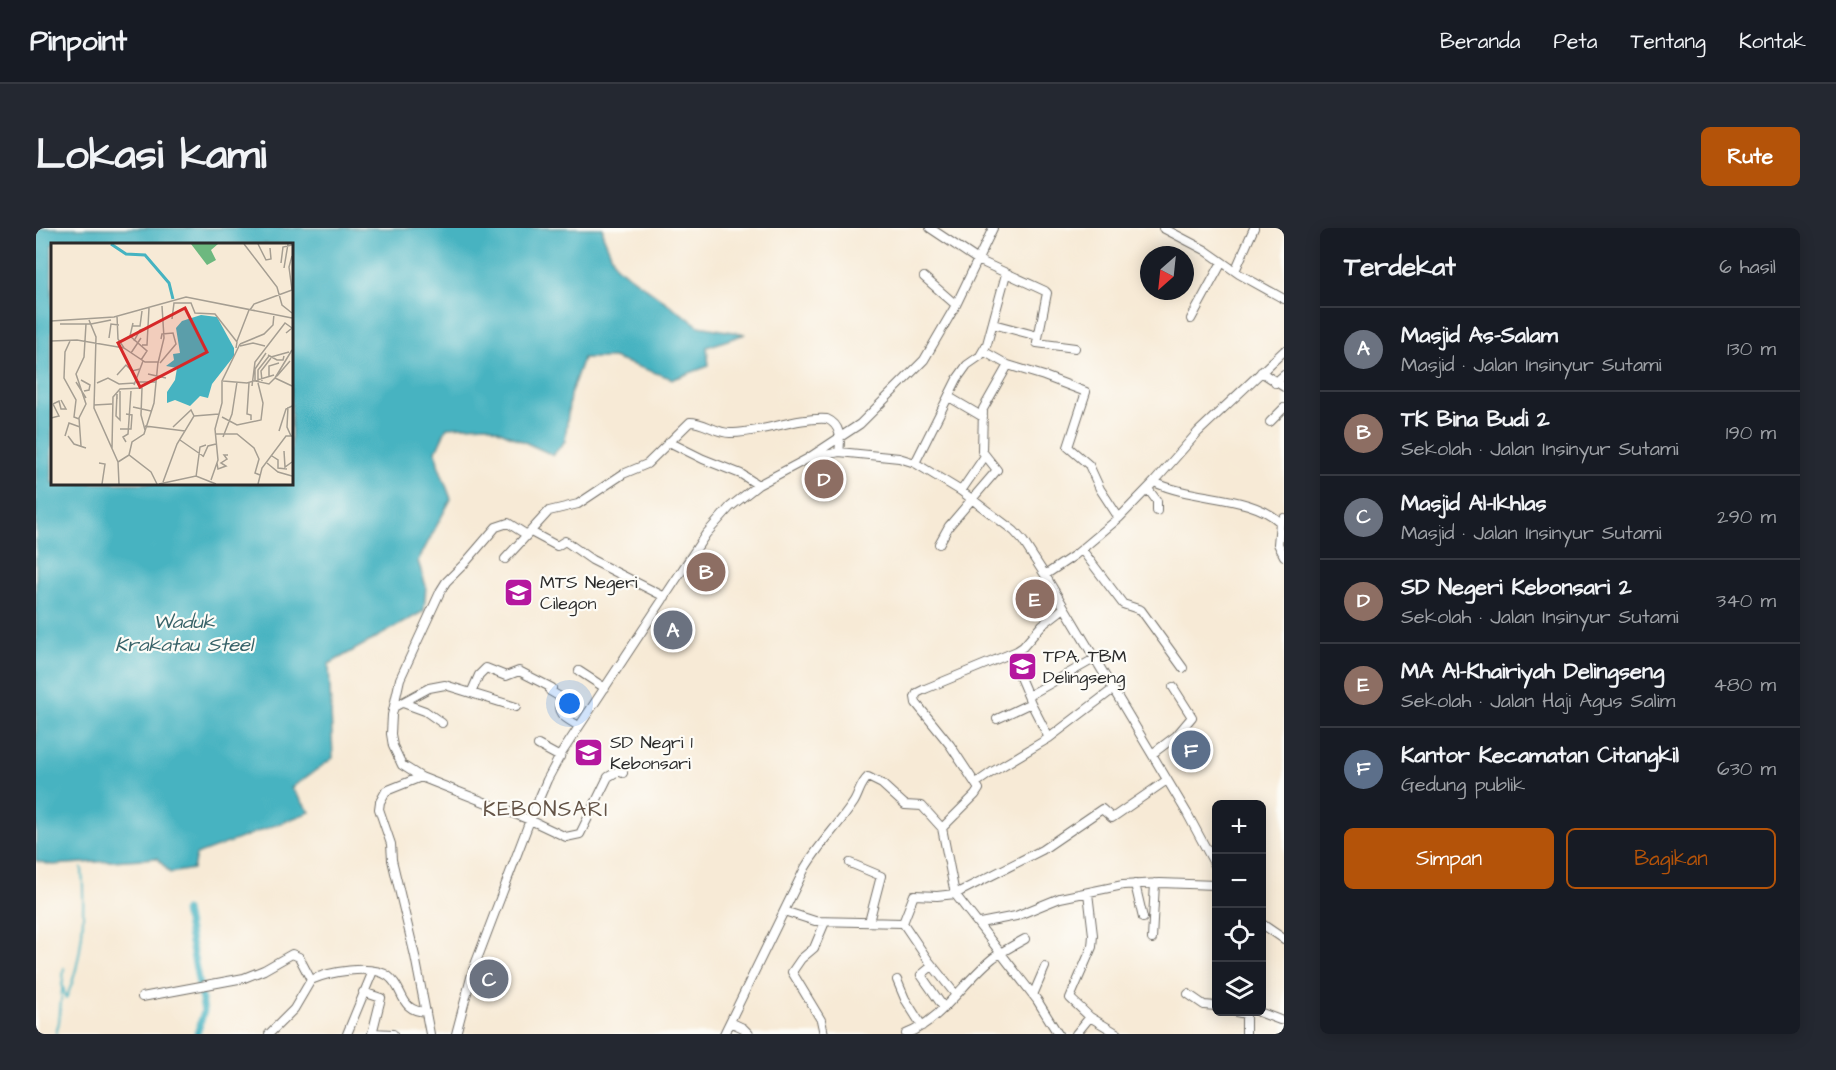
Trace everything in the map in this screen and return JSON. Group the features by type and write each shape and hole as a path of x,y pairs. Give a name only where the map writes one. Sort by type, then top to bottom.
{"street":[{"path":"930,228 978,260 1046,292 1038,344 1075,348"},
{"path":"456,1034 473,970 547,780 579,726 712,526 739,499 758,485 842,438 872,413 924,360 956,305 993,228"},
{"path":"1162,228 1205,250 1235,271 1284,298"},
{"path":"1235,271 1254,228"},
{"path":"1191,319 1222,261"},
{"path":"915,463 961,372 983,351 993,324 1006,274"},
{"path":"924,277 956,305"},
{"path":"993,324 1038,336"},
{"path":"983,351 1008,365 1086,392 1068,447 1089,465 1100,489 1119,518"},
{"path":"1045,575 1082,550 1119,518 1198,432 1284,351"},
{"path":"939,544 949,526 997,470 982,451 983,409 1008,365"},
{"path":"1260,372 1284,387"},
{"path":"1275,383 1284,375"},
{"path":"949,397 983,417"},
{"path":"1270,422 1284,408"},
{"path":"505,559 549,511 578,504 623,474 647,464 687,424 693,422 721,432 731,433 763,430 800,421 823,419 832,421 842,438 839,452"},
{"path":"669,442 741,474 758,485"},
{"path":"807,459 839,452 899,458 915,463 974,499 1014,531 1023,540 1045,575 1212,860"},
{"path":"961,491 985,456"},
{"path":"1154,482 1184,493 1258,507 1282,520 1278,547 1284,556"},
{"path":"1148,489 1157,501 1157,511"},
{"path":"623,773 618,771 608,777 580,834 566,837 530,820 421,777 406,769 396,757 391,734 400,679 446,582 496,527 508,523 557,546 565,541 592,560 665,597"},
{"path":"1082,550 1124,604 1141,610 1183,668"},
{"path":"942,828 979,789 950,745 916,703 917,693 1023,647 1042,625 1064,608"},
{"path":"1010,654 1029,700 1049,738"},
{"path":"997,719 1094,659"},
{"path":"471,693 479,675 486,668 506,676 519,670 552,688 550,691 562,698 559,704 561,716 579,726"},
{"path":"579,671 605,688"},
{"path":"394,707 436,685 446,685 516,707"},
{"path":"1152,754 1176,736 1191,717 1173,687"},
{"path":"976,783 1049,738 1113,690"},
{"path":"403,703 425,711 442,723"},
{"path":"537,745 560,757"},
{"path":"421,777 386,791 379,809 391,844 392,860 430,1034"},
{"path":"724,1034 813,854 848,810 862,783 868,777 882,784 905,805 922,806 942,828 955,894 980,923 1033,995 1058,1034"},
{"path":"903,922 914,895 955,894 1045,848 1102,809 1112,818 1167,780"},
{"path":"849,863 881,876 869,922"},
{"path":"1152,939 1155,883"},
{"path":"980,923 1016,916 1060,898 1135,884 1212,885"},
{"path":"1135,884 1143,918"},
{"path":"1088,893 1093,935 1092,947 1070,998 1090,1017 1118,1034"},
{"path":"784,911 807,920 903,922"},
{"path":"824,1034 821,1020 792,972 813,948 825,921"},
{"path":"903,922 932,966 956,995"},
{"path":"1266,927 1284,939"},
{"path":"909,1033 922,1026 944,1008 993,959 1025,939"},
{"path":"142,997 225,982 259,972 292,954 299,957 311,980"},
{"path":"932,966 921,975 944,1008"},
{"path":"1033,995 1045,967"},
{"path":"269,1034 294,1010 311,980 342,971 374,971 390,978 405,1004 417,1011 426,1012"},
{"path":"347,1034 363,992 374,971"},
{"path":"897,980 905,999 922,1026"},
{"path":"363,992 381,998 372,1034 393,1034"},
{"path":"1188,994 1204,1005 1212,1006"},
{"path":"1266,1014 1280,1020"},
{"path":"1246,1016 1246,1034"},
{"path":"1076,1034 1090,1017"},
{"path":"730,1022 743,1028 749,1034"}],"water":[{"name":"Waduk Krakatau Steel","path":"36,228 603,228 603,235 616,266 699,326 745,334 707,347 709,366 673,379 613,358 583,358 570,395 565,441 553,455 487,425 447,427 436,451 438,464 451,499 418,561 426,586 424,611 329,664 333,758 291,788 310,812 196,855 193,869 170,873 157,858 52,865 36,861"}],"waterway":[{"path":"62,983 66,999 77,967 82,935 82,868"},
{"path":"185,911 204,1011 197,1034"},
{"path":"56,1034 64,968"}],"place":[{"name":"SD Negeri Kebonsari 2","path":"824,479"},
{"name":"TK Bina Budi 2","path":"706,572"},
{"name":"MTS Negeri Cilegon","path":"519,592"},
{"name":"MA Al-Khairiyah Delingseng","path":"1035,599"},
{"name":"Masjid As-Salam","path":"673,630"},
{"name":"TPA, TBM Delingseng","path":"1022,666"},
{"name":"Kantor Kecamatan Citangkil","path":"1191,750"},
{"name":"SD Negri 1 Kebonsari","path":"589,752"},
{"name":"Masjid Al-Ikhlas","path":"489,979"}],"district":[{"name":"KEBONSARI","path":"546,809"}]}
